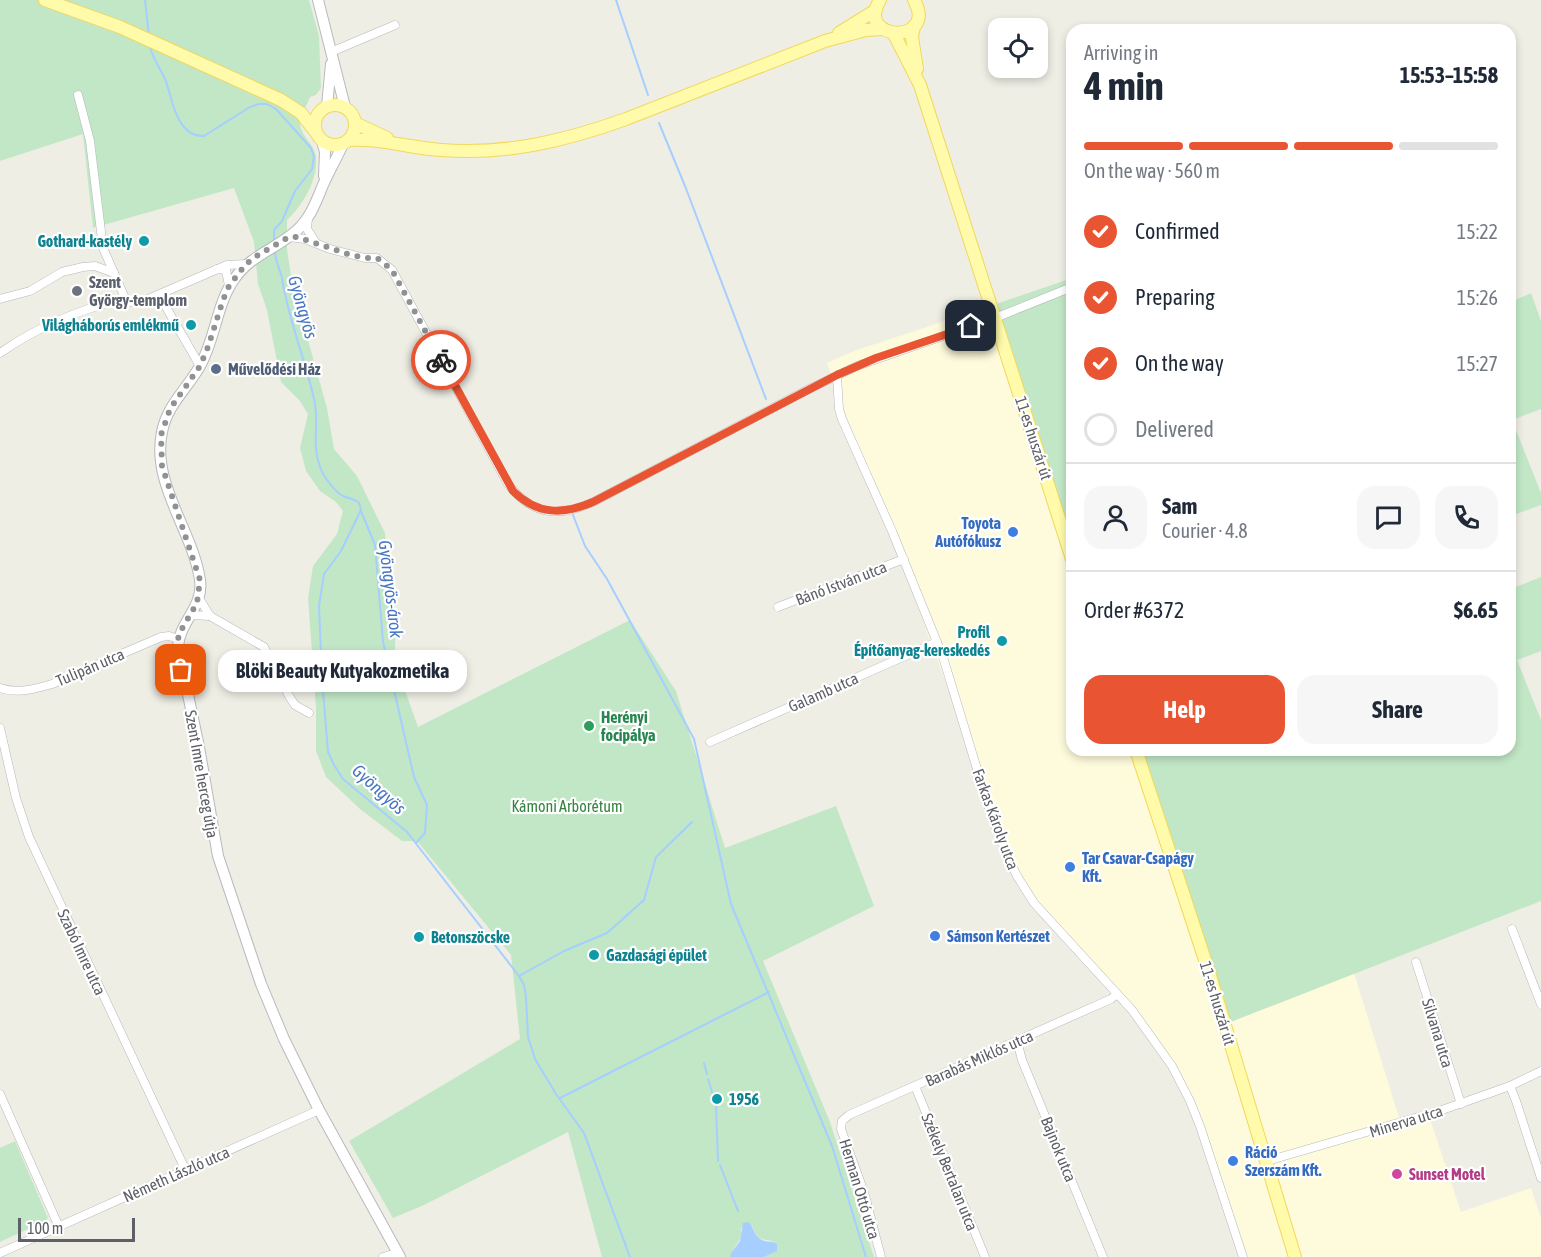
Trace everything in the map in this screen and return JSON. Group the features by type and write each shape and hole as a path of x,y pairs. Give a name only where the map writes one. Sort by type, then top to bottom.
{"main road":[{"path":"45,0 120,27 281,100 301,113 319,136 333,146 362,139 458,151 497,151 557,141 626,119 825,41 866,30 909,31 914,26"},
{"path":"318,0 345,107"},
{"path":"914,0 918,11 912,37 920,85"},
{"path":"878,5 879,24 889,32 920,85"},
{"path":"825,41 878,5"},
{"path":"323,185 326,165 315,122 324,109 331,52"},
{"name":"11-es huszár út","path":"920,85 1066,540"},
{"path":"178,639 199,598 200,580 165,478 160,451 161,435 170,409 200,366 229,286 246,264 279,243 308,218 346,142 354,133 355,123 351,112 345,107 335,105 324,109 281,100"},
{"path":"355,123 402,145"},
{"name":"Szent Imre herceg útja","path":"178,639 179,658 195,725 218,856 268,1005 318,1110 399,1255"},
{"name":"11-es huszár út","path":"1138,756 1208,969 1295,1257"}],"street":[{"path":"331,52 395,25"},
{"path":"78,95 90,141 103,248 125,298 139,303 216,269 227,265 246,264"},
{"path":"308,218 307,229 317,244"},
{"path":"279,243 305,239 365,258 377,258 392,270 508,484 520,498 538,509 563,512 584,506 837,375 876,358 995,318 1066,289"},
{"path":"0,299 30,291 50,278 83,267 96,266 114,273"},
{"path":"216,269 226,270 229,286"},
{"path":"159,295 200,366"},
{"path":"0,353 23,338 50,325 125,298"},
{"name":"Farkas Károly utca","path":"837,375 839,409 842,419 904,559 937,642 991,816 1017,876 1034,903 1132,1010 1161,1050 1190,1101 1243,1257"},
{"name":"Bánó István utca","path":"778,607 904,559"},
{"path":"199,598 210,616"},
{"path":"190,615 210,616 264,647 295,705 309,713"},
{"name":"Tulipán utca","path":"0,688 7,691 20,691 52,684 161,637 169,636 178,639"},
{"name":"Galamb utca","path":"710,742 937,642"},
{"name":"Szabó Imre utca","path":"0,728 16,798 29,837 185,1169"},
{"path":"1512,929 1541,1004"},
{"name":"Silvana utca","path":"1416,962 1461,1104"},
{"name":"Barabás Miklós utca","path":"842,1121 849,1115 1112,999 1117,994"},
{"name":"Bajnok utca","path":"1017,1041 1022,1060 1103,1257"},
{"name":"Minerva utca","path":"1267,1161 1461,1104 1510,1086 1541,1071"},
{"name":"Székely Bertalan utca","path":"915,1086 985,1257"},
{"path":"1510,1086 1541,1178"},
{"path":"0,1094 60,1227"},
{"name":"Németh László utca","path":"0,1253 318,1110"},
{"name":"Herman Ottó utca","path":"842,1121 841,1129 864,1192 881,1257"},
{"path":"385,1257 399,1255"}],"shaded area":[{"path":"996,304 1066,528 1066,756 1141,756 1205,941 1228,1023 1354,973 1402,1127 1430,1119 1461,1212 1531,1188 1541,1218 1541,1257 1247,1257 1193,1100 1119,992 1038,901 1022,877 1004,839 827,363 854,351"}],"green space":[{"name":"Kámoni Arborétum","path":"0,0 309,0 319,36 321,88 316,95 310,97 300,121 304,136 314,149 316,162 309,190 299,207 287,220 287,249 292,283 327,408 334,449 357,476 385,533 389,585 396,614 395,649 402,682 418,727 630,620 676,691 725,848 836,806 874,906 763,961 830,1122 874,1257 764,1257 776,1251 777,1244 757,1236 752,1225 741,1228 741,1237 730,1257 602,1257 568,1132 422,1206 393,1218 349,1141 520,1039 511,955 417,841 402,841 360,809 326,777 316,751 316,708 308,598 313,566 337,534 343,511 336,502 320,491 306,471 300,448 308,414 300,401 281,382 267,310 258,284 254,242 234,188 93,228 83,134 0,161"},
{"path":"1066,280 1066,528 996,304"},
{"path":"1531,293 1541,321 1541,409 1516,418 1516,300"},
{"path":"1516,430 1541,493 1541,505 1516,514"},
{"path":"1541,577 1541,651 1517,660 1541,720 1541,901 1228,1023 1205,941 1141,756 1516,756 1516,587"},
{"path":"15,1141 48,1218 0,1242 0,1148"}],"water":[{"path":"748,1222 759,1238 777,1244 777,1251 764,1257 730,1257 740,1241 743,1223"}],"waterway":[{"name":"Gyöngyös","path":"145,0 149,36"},
{"path":"616,0 648,95"},
{"name":"Gyöngyös","path":"150,45 179,119 191,133 204,136 250,107 267,104 276,109 311,148 314,157 312,169 295,191 282,221 274,230 274,243"},
{"path":"659,123 766,399"},
{"name":"Gyöngyös","path":"275,251 288,308 316,408 317,458 326,479 340,494 357,501 361,510 341,551 324,574 319,606 328,752 343,779 407,832 519,976 524,985 528,1037 535,1059 556,1094 584,1133 630,1257"},
{"name":"Gyöngyös-árok","path":"361,511 375,545 383,642 414,777 427,805 425,833 416,843"},
{"path":"573,515 585,546 607,579 694,739 731,904 832,1146 866,1257"},
{"path":"519,976 564,951 607,933 644,900 656,857 692,822"},
{"path":"560,1098 769,992"},
{"path":"704,1063 707,1074"},
{"path":"708,1079 715,1102"},
{"path":"716,1106 718,1161"},
{"path":"720,1165 738,1211"}],"way so far":[{"path":"181,670 178,639 197,603 200,580 165,478 160,451 161,435 170,409 200,366 229,286 246,264 289,237 305,239 330,249 365,258 377,258 392,270 441,360"}],"place":[{"name":"Gothard-kastély","path":"144,241"},
{"name":"Szent György-templom","path":"77,291"},
{"name":"Világháborús emlékmű","path":"191,325"},
{"name":"Művelődési Ház","path":"216,369"},
{"name":"Toyota Autófókusz","path":"1013,532"},
{"name":"Profil Építőanyag-kereskedés","path":"1002,641"},
{"name":"Blöki Beauty Kutyakozmetika","path":"181,670"},
{"name":"Herényi focipálya","path":"589,726"},
{"name":"Tar Csavar-Csapágy Kft.","path":"1070,867"},
{"name":"Sámson Kertészet","path":"935,936"},
{"name":"Betonszöcske","path":"419,937"},
{"name":"Gazdasági épület","path":"594,955"},
{"name":"1956","path":"717,1099"},
{"name":"Ráció Szerszám Kft.","path":"1233,1161"},
{"name":"Sunset Motel","path":"1397,1174"}],"route":[{"path":"441,360 513,491 538,509 563,512 593,502 837,375 876,358 971,326"}]}
